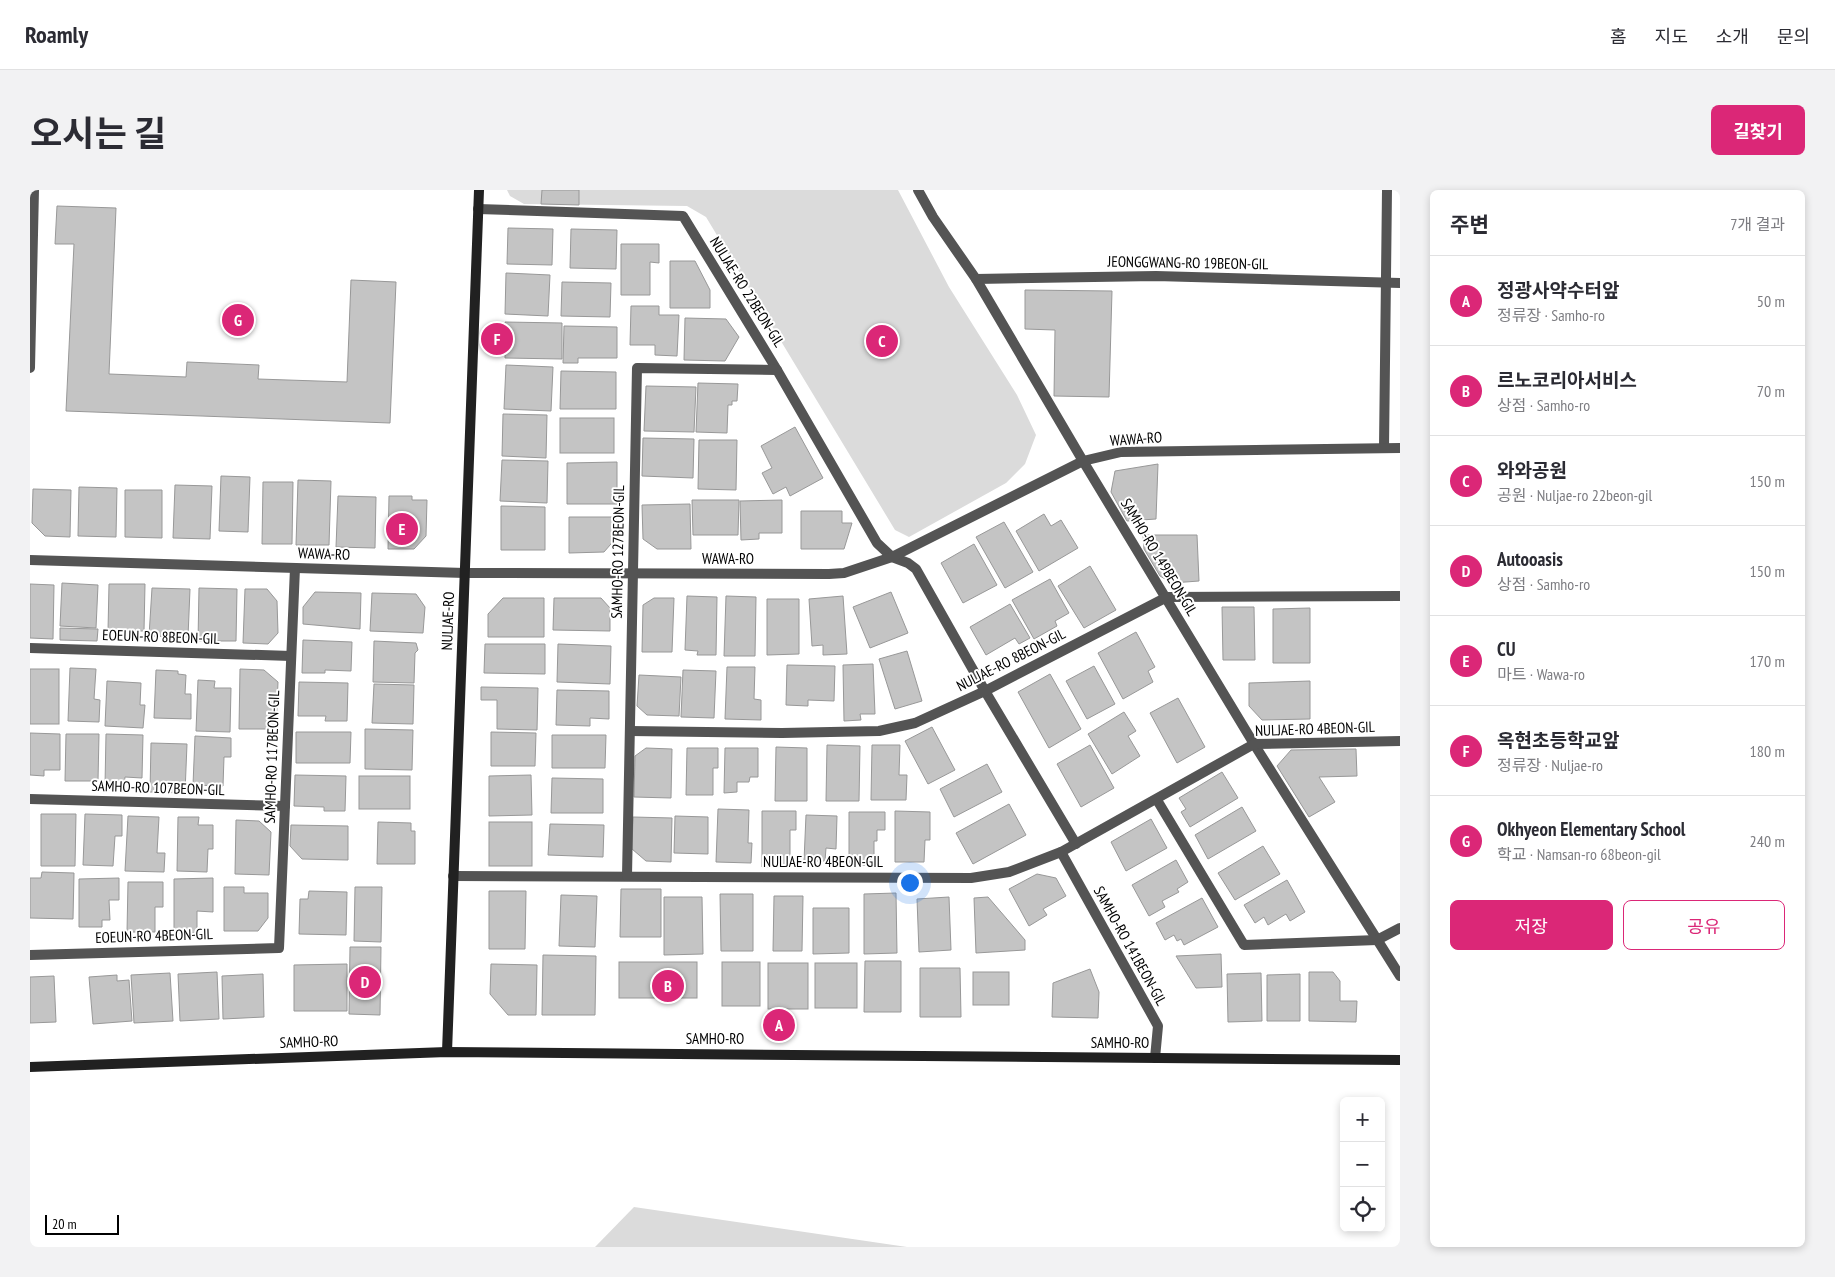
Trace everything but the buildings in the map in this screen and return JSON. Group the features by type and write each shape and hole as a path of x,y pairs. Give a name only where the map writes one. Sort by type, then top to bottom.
{"main road":[{"name":"NULJAE-RO","path":"447,1052 479,190"},
{"name":"SAMHO-RO","path":"30,1067 447,1052 1400,1060"}],"street":[{"path":"30,368 34,190"},
{"name":"SAMHO-RO 149BEON-GIL","path":"918,190 933,217 976,279 1083,461 1167,597 1254,744 1400,976"},
{"path":"1384,448 1388,190"},
{"name":"NULJAE-RO 22BEON-GIL","path":"478,209 683,216 777,370 878,543 892,557"},
{"name":"JEONGGWANG-RO 19BEON-GIL","path":"976,279 1156,276 1400,283"},
{"name":"SAMHO-RO 127BEON-GIL","path":"627,876 637,368 777,370"},
{"name":"WAWA-RO","path":"30,560 465,573 844,573 892,557 1083,461 1120,452 1400,448"},
{"path":"892,557 908,563 916,569 985,691 1076,844"},
{"name":"SAMHO-RO 117BEON-GIL","path":"279,948 295,568"},
{"name":"NULJAE-RO 8BEON-GIL","path":"630,731 782,733 879,731 915,723 985,691 1167,597 1400,596"},
{"name":"EOEUN-RO 8BEON-GIL","path":"30,648 291,656"},
{"name":"NULJAE-RO 4BEON-GIL","path":"453,876 971,878 1009,872 1061,852 1157,800 1254,744 1400,741"},
{"name":"SAMHO-RO 107BEON-GIL","path":"30,799 285,806"},
{"path":"1157,800 1244,945 1377,940 1400,928"},
{"name":"SAMHO-RO 141BEON-GIL","path":"1061,852 1158,1026 1155,1058"},
{"name":"EOEUN-RO 4BEON-GIL","path":"30,955 279,948"}],"shaded area":[{"path":"507,190 898,190 949,287 1017,395 1036,435 1025,464 1006,483 909,537 895,530 706,217 687,206 524,204 510,196"},
{"path":"634,1207 907,1247 595,1247"}],"place":[{"name":"Okhyeon Elementary School","path":"238,320"},
{"name":"옥현초등학교앞","path":"497,339"},
{"name":"와와공원","path":"882,341"},
{"name":"CU","path":"402,529"},
{"name":"Autooasis","path":"365,982"},
{"name":"르노코리아서비스","path":"668,986"},
{"name":"정광사약수터앞","path":"779,1025"}]}
